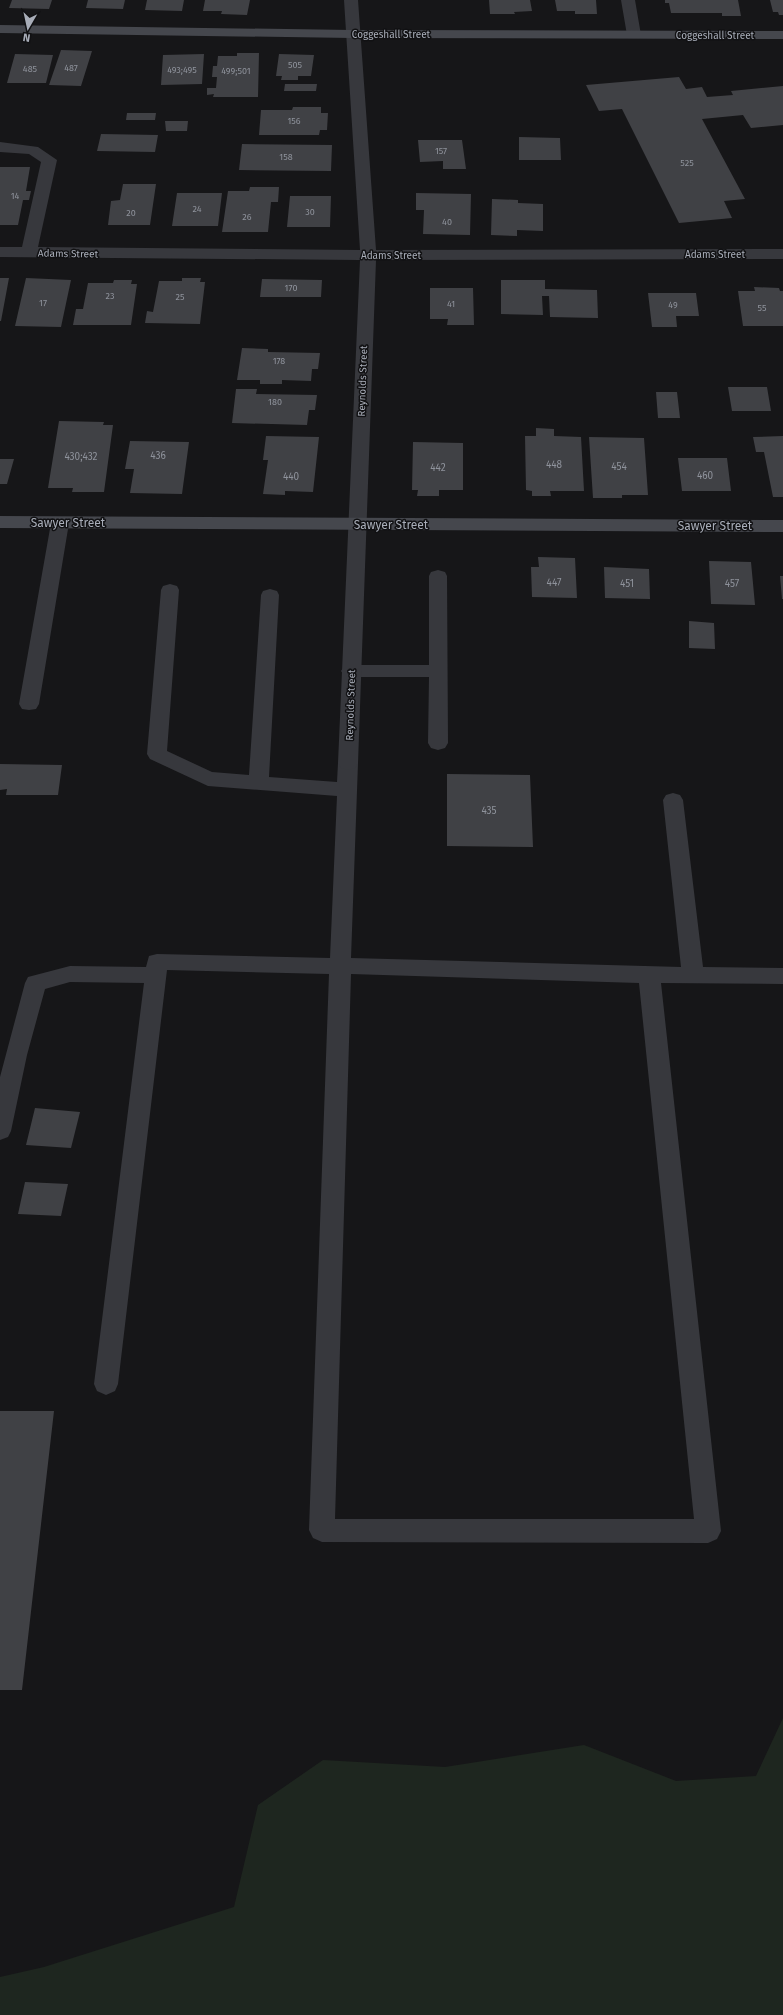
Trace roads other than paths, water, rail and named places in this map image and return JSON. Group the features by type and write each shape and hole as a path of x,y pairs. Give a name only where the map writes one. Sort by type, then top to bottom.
{"street":[{"name":"Reynolds Street","path":"351,0 352,34 368,255 340,966 322,1530 708,1531 649,975"},
{"path":"628,0 634,35"},
{"name":"Coggeshall Street","path":"0,30 352,34 783,35"},
{"path":"0,147 33,150 49,160 29,252"},
{"name":"Adams Street","path":"0,252 368,255 783,254"},
{"name":"Sawyer Street","path":"0,522 783,526"},
{"path":"29,704 60,523"},
{"path":"438,576 438,742"},
{"path":"170,590 157,754 208,778 258,784 347,790"},
{"path":"258,784 270,594"},
{"path":"351,671 439,671"},
{"path":"673,800 692,975"},
{"path":"106,1384 157,962 649,975 783,976"},
{"path":"0,1131 16,1055 36,984 70,974 156,975"}]}
